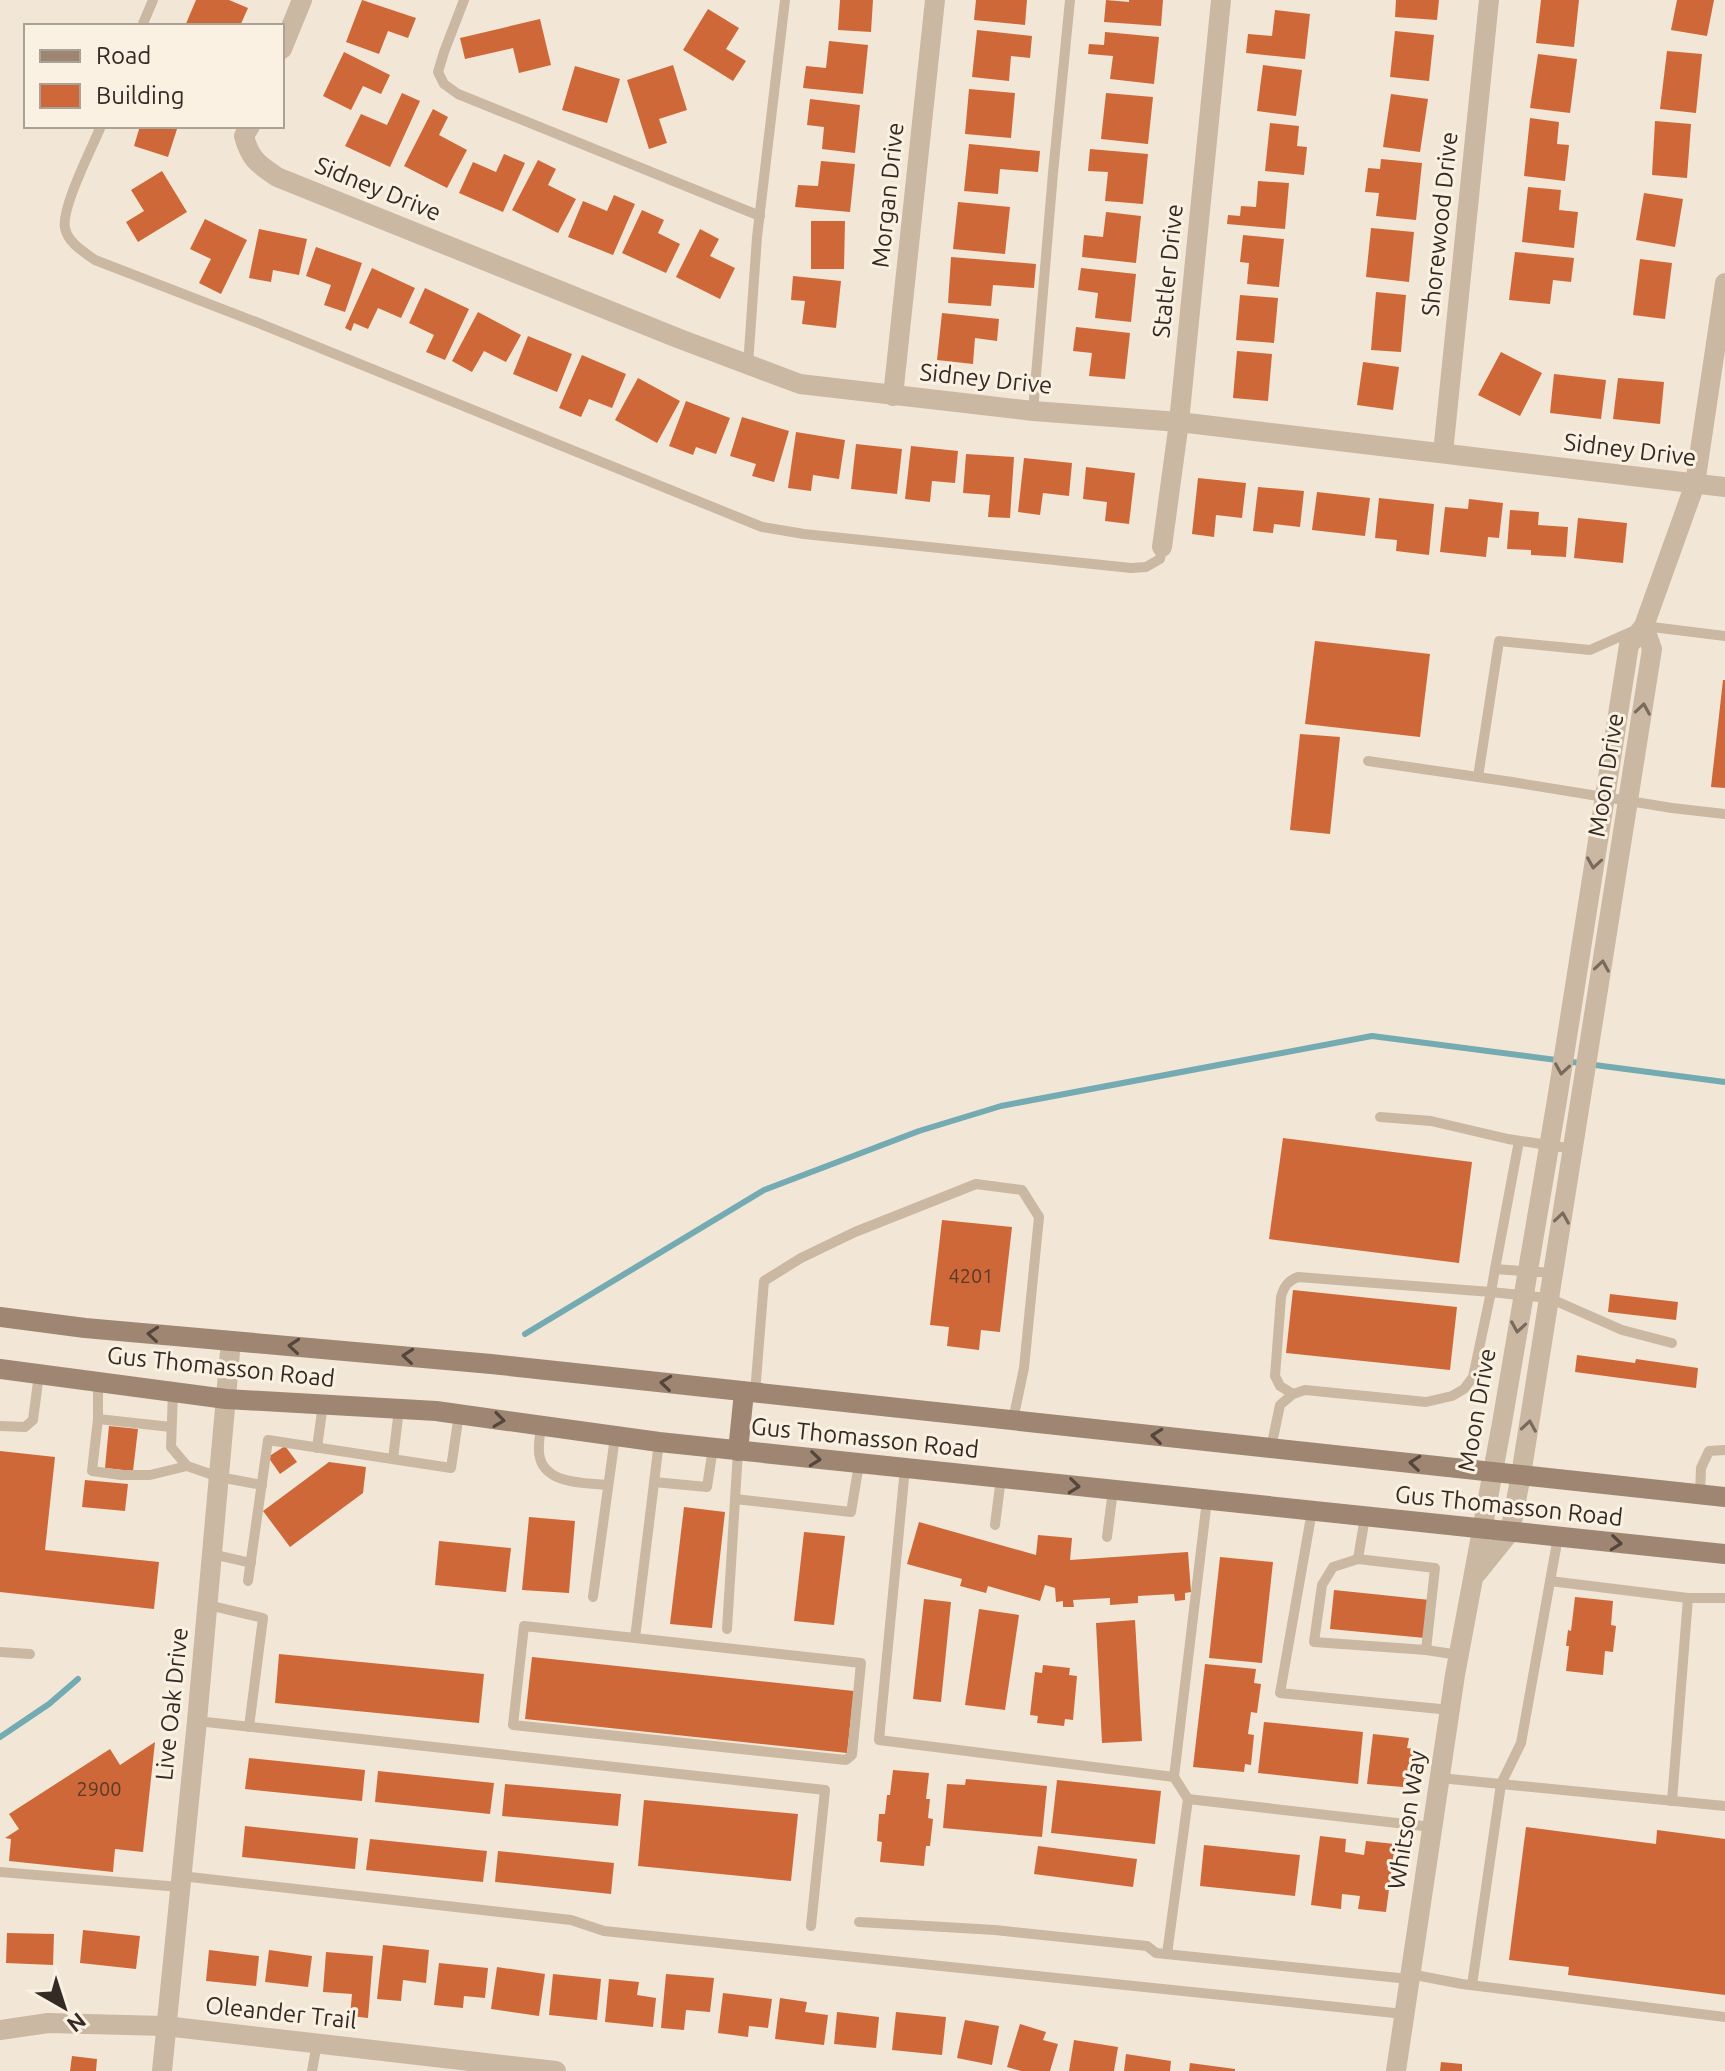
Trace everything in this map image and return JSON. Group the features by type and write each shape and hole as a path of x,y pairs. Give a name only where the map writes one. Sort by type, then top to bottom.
{"main road":[{"name":"Gus Thomasson Road","path":"0,1317 85,1328 491,1364 1725,1497"},
{"name":"Gus Thomasson Road","path":"0,1369 226,1399 459,1414 738,1451 1725,1554"},
{"path":"738,1451 749,1392"}],"street":[{"path":"284,44 302,0"},
{"name":"Morgan Drive","path":"893,396 935,0"},
{"name":"Statler Drive","path":"1162,547 1179,422 1221,0"},
{"name":"Shorewood Drive","path":"1443,453 1489,0"},
{"name":"Sidney Drive","path":"249,128 244,136 248,152 257,163 277,177 800,384 1033,411 1179,422 1725,487"},
{"name":"Moon Drive","path":"1474,1576 1557,1100 1629,645 1644,626 1695,484 1725,283"},
{"name":"Moon Drive","path":"1474,1576 1510,1532 1521,1475 1652,649 1644,626"},
{"name":"Live Oak Drive","path":"162,2071 231,1341"},
{"name":"Whitson Way","path":"1396,2071 1450,1710 1474,1576"},
{"name":"Oleander Trail","path":"0,2030 48,2023 165,2026 556,2071"}],"lane":[{"path":"143,24 153,0"},
{"path":"464,0 438,72 444,84 458,94 509,116 760,216"},
{"path":"748,365 760,216 785,0"},
{"path":"1033,411 1070,0"},
{"path":"100,128 66,210 65,230 76,247 95,260 762,527 1131,568 1146,567 1160,559 1162,547"},
{"path":"1478,777 1499,641 1590,650 1644,626 1725,636"},
{"path":"1368,761 1725,814"},
{"path":"1380,1117 1431,1121 1519,1141 1574,1149"},
{"path":"1271,1448 1280,1405 1293,1394 1305,1390 1426,1402 1452,1396 1464,1389 1473,1377 1519,1141"},
{"path":"749,1392 764,1281 801,1258 855,1232 976,1184 1022,1190 1039,1217 1024,1368 1013,1420"},
{"path":"1495,1269 1553,1273"},
{"path":"1293,1394 1280,1386 1275,1376 1283,1288 1298,1277 1549,1298 1622,1330 1672,1343"},
{"path":"0,1426 25,1427 33,1420 39,1374"},
{"path":"98,1381 98,1419 92,1471 150,1475 187,1466"},
{"path":"173,1392 171,1447 187,1466 219,1477 262,1485"},
{"path":"317,1448 323,1404"},
{"path":"393,1459 399,1409"},
{"path":"248,1581 268,1440 451,1468 459,1414"},
{"path":"98,1419 171,1427"},
{"path":"541,1426 539,1456 543,1467 565,1480 608,1485"},
{"path":"593,1597 615,1437"},
{"path":"635,1638 659,1442"},
{"path":"654,1482 707,1487 713,1448"},
{"path":"1700,1494 1701,1468 1709,1451 1725,1450"},
{"path":"727,1629 738,1451"},
{"path":"735,1499 851,1512 859,1464"},
{"path":"905,1468 879,1740 1174,1777"},
{"path":"995,1525 1001,1478"},
{"path":"1107,1537 1113,1490"},
{"path":"1167,1954 1188,1799 1174,1777 1207,1500"},
{"path":"1312,1511 1280,1693 1450,1710"},
{"path":"1358,1559 1365,1517"},
{"path":"1472,1985 1501,1784 1521,1743 1558,1537"},
{"path":"212,1554 251,1563"},
{"path":"1426,1650 1435,1568 1358,1559 1333,1567 1322,1585 1314,1642 1459,1655"},
{"path":"1550,1581 1688,1598 1725,1598"},
{"path":"1672,1801 1688,1598"},
{"path":"208,1605 263,1618 249,1727"},
{"path":"524,1626 635,1638 861,1663 852,1755 846,1760 513,1725 524,1626"},
{"path":"0,1652 30,1654"},
{"path":"197,1721 825,1790 811,1926"},
{"path":"1440,1778 1725,1806"},
{"path":"1188,1799 1432,1827"},
{"path":"0,1872 180,1882 571,1920 604,1931 1404,2014"},
{"path":"859,1922 995,1930 1147,1946 1156,1953 1410,1977 1725,2017"},
{"path":"312,2071 317,2043"}],"building":[{"path":"196,0 229,0 248,8 241,24 186,24"},
{"path":"362,0 416,18 408,38 388,31 379,54 346,42"},
{"path":"840,0 873,0 871,32 838,30"},
{"path":"976,0 1027,0 1025,25 974,20"},
{"path":"1106,0 1163,0 1161,26 1104,22"},
{"path":"1396,0 1439,0 1437,20 1395,17"},
{"path":"1541,0 1579,0 1574,47 1536,43"},
{"path":"1677,0 1714,0 1707,36 1671,30"},
{"path":"708,9 739,28 726,49 746,61 733,81 683,50"},
{"path":"1275,10 1310,14 1305,59 1246,53 1248,34 1272,36"},
{"path":"540,19 551,65 519,73 513,48 465,59 460,38"},
{"path":"977,30 1032,36 1030,58 1011,56 1009,81 972,77"},
{"path":"1395,31 1434,35 1429,81 1390,77"},
{"path":"1105,32 1159,37 1154,84 1110,79 1113,56 1088,54 1089,44 1104,45"},
{"path":"829,41 868,45 863,94 803,88 806,66 826,68"},
{"path":"1667,51 1702,54 1696,113 1660,109"},
{"path":"344,52 390,75 381,94 363,86 351,110 323,96"},
{"path":"1538,54 1577,59 1570,113 1530,108"},
{"path":"673,65 687,110 659,119 667,143 649,149 627,80"},
{"path":"1263,65 1302,70 1296,116 1257,111"},
{"path":"575,66 620,79 607,123 562,110"},
{"path":"969,89 1015,93 1011,138 965,134"},
{"path":"402,93 420,101 390,167 345,146 361,114 387,125"},
{"path":"1106,93 1153,97 1148,144 1101,139"},
{"path":"1391,94 1428,99 1420,152 1383,147"},
{"path":"810,99 860,105 855,153 822,149 824,127 807,125"},
{"path":"433,109 448,117 439,135 467,150 447,188 404,166"},
{"path":"1530,118 1559,122 1557,144 1569,145 1565,181 1524,176"},
{"path":"1655,121 1691,124 1687,178 1652,175"},
{"path":"1270,123 1299,126 1297,146 1307,147 1304,175 1265,171"},
{"path":"139,128 177,128 168,157 134,146"},
{"path":"969,144 1040,151 1038,172 1000,169 998,194 964,191"},
{"path":"1090,149 1148,154 1143,204 1105,201 1108,172 1088,171"},
{"path":"504,154 525,163 503,212 459,193 473,162 496,172"},
{"path":"1381,159 1422,163 1416,220 1376,216 1379,193 1365,192 1368,168 1380,169"},
{"path":"538,160 556,169 548,185 576,199 558,233 512,210"},
{"path":"821,161 855,164 850,212 795,207 798,185 818,186"},
{"path":"162,171 187,212 138,242 126,222 144,211 131,190"},
{"path":"1258,181 1289,183 1285,229 1227,224 1228,215 1240,216 1241,206 1256,207"},
{"path":"1528,187 1561,190 1559,210 1578,212 1574,248 1522,242"},
{"path":"1644,193 1683,199 1675,247 1636,240"},
{"path":"614,195 635,204 613,255 568,237 583,201 607,211"},
{"path":"958,202 1010,207 1005,254 953,249"},
{"path":"642,210 664,220 658,233 680,244 666,273 622,253"},
{"path":"1106,212 1141,216 1136,263 1082,257 1084,235 1103,237"},
{"path":"205,219 247,240 221,294 199,283 211,259 190,249"},
{"path":"811,221 845,221 844,269 811,269"},
{"path":"1371,228 1414,232 1409,282 1366,277"},
{"path":"259,229 307,239 299,275 273,270 271,282 249,278"},
{"path":"700,229 719,239 710,256 735,268 720,299 676,277"},
{"path":"1243,235 1284,239 1279,287 1247,284 1249,263 1240,262"},
{"path":"316,247 362,263 345,312 324,305 331,285 306,276"},
{"path":"1515,252 1574,258 1571,282 1553,280 1550,304 1509,300"},
{"path":"951,257 1036,264 1034,288 993,285 991,306 948,303"},
{"path":"1640,259 1672,263 1665,319 1633,315"},
{"path":"372,268 415,288 401,318 378,308 368,329 354,323 351,331 345,328"},
{"path":"1081,268 1136,274 1131,322 1095,318 1098,293 1078,290"},
{"path":"793,276 841,281 836,328 802,324 805,301 791,300"},
{"path":"425,288 469,309 445,360 426,352 434,335 409,323"},
{"path":"1376,292 1406,295 1401,352 1371,350"},
{"path":"1240,295 1278,298 1274,343 1236,340"},
{"path":"478,312 521,335 506,362 484,351 472,372 452,361"},
{"path":"942,313 999,319 997,341 975,338 973,364 937,360"},
{"path":"1076,327 1130,333 1125,379 1089,376 1092,353 1073,351"},
{"path":"528,336 572,354 557,392 513,374"},
{"path":"1237,351 1272,354 1268,401 1233,398"},
{"path":"1501,352 1542,373 1520,416 1478,395"},
{"path":"582,355 626,374 612,408 589,399 581,417 559,408"},
{"path":"1363,362 1399,367 1393,410 1357,405"},
{"path":"1554,374 1606,380 1601,419 1550,413"},
{"path":"638,378 680,401 657,443 615,420"},
{"path":"1618,378 1664,382 1660,424 1613,419"},
{"path":"686,401 730,418 716,454 696,447 693,455 669,446"},
{"path":"742,417 789,431 774,482 752,476 756,464 730,456"},
{"path":"796,432 845,440 839,479 813,475 811,491 788,488"},
{"path":"856,444 902,449 897,494 851,489"},
{"path":"911,446 958,451 955,483 932,481 930,502 905,499"},
{"path":"966,454 1014,457 1010,518 988,517 990,495 963,493"},
{"path":"1024,458 1072,463 1069,496 1043,493 1040,515 1018,512"},
{"path":"1086,467 1135,473 1129,524 1105,521 1107,502 1083,499"},
{"path":"1198,478 1246,483 1242,518 1216,515 1214,537 1192,534"},
{"path":"1258,487 1304,491 1300,527 1274,524 1273,533 1253,531"},
{"path":"1317,492 1370,498 1365,536 1312,530"},
{"path":"1379,498 1434,504 1429,555 1396,551 1397,540 1375,538"},
{"path":"1469,499 1503,503 1499,538 1488,537 1486,557 1440,552 1445,507 1468,509"},
{"path":"1510,510 1539,512 1538,525 1568,527 1566,557 1531,555 1531,550 1507,549"},
{"path":"1578,518 1627,523 1623,563 1574,558"},
{"path":"1315,641 1430,654 1420,737 1305,724"},
{"path":"1725,680 1725,788 1711,787"},
{"path":"1300,734 1340,737 1330,834 1290,830"},
{"path":"1283,1138 1472,1162 1459,1263 1269,1239"},
{"path":"942,1220 1012,1227 1000,1332 981,1330 979,1350 947,1346 949,1327 930,1325"},
{"path":"1293,1290 1457,1307 1450,1370 1286,1353"},
{"path":"1610,1294 1678,1302 1676,1320 1608,1312"},
{"path":"1577,1355 1698,1368 1696,1388 1575,1372"},
{"path":"109,1426 138,1429 133,1471 105,1468"},
{"path":"285,1446 297,1462 280,1474 268,1457"},
{"path":"0,1451 55,1457 45,1550 159,1562 154,1609 0,1592"},
{"path":"329,1462 366,1467 363,1493 290,1547 263,1511"},
{"path":"85,1480 128,1484 125,1511 82,1507"},
{"path":"684,1507 725,1512 712,1628 670,1624"},
{"path":"529,1517 575,1521 569,1593 522,1590"},
{"path":"919,1522 1036,1555 1038,1535 1072,1538 1070,1560 1188,1552 1191,1592 1185,1593 1185,1600 1175,1601 1174,1594 1138,1596 1138,1603 1110,1605 1110,1598 1073,1600 1074,1607 1063,1607 1063,1601 1056,1602 1055,1588 1045,1585 1040,1601 988,1586 986,1593 960,1586 962,1579 907,1564"},
{"path":"804,1532 845,1536 834,1625 794,1621"},
{"path":"439,1541 511,1548 506,1592 435,1585"},
{"path":"1220,1557 1273,1562 1262,1663 1209,1658"},
{"path":"1334,1590 1430,1600 1425,1638 1330,1629"},
{"path":"1575,1597 1613,1601 1611,1625 1616,1626 1613,1652 1605,1651 1603,1675 1566,1671 1569,1646 1566,1646"},
{"path":"924,1599 951,1602 941,1702 913,1699"},
{"path":"979,1609 1019,1615 1005,1710 965,1705"},
{"path":"1135,1620 1142,1741 1102,1743 1096,1623"},
{"path":"279,1654 484,1674 479,1723 275,1703"},
{"path":"532,1657 854,1691 847,1753 525,1719"},
{"path":"1205,1664 1256,1669 1254,1683 1261,1684 1257,1713 1251,1712 1248,1734 1254,1735 1251,1765 1245,1764 1244,1772 1193,1767"},
{"path":"1043,1665 1070,1668 1069,1675 1077,1676 1073,1720 1065,1719 1064,1726 1037,1723 1038,1716 1030,1715 1035,1672 1042,1673"},
{"path":"1264,1722 1363,1732 1358,1784 1258,1773"},
{"path":"1373,1734 1409,1738 1407,1748 1414,1749 1410,1779 1404,1779 1403,1787 1367,1784"},
{"path":"155,1742 143,1852 115,1849 113,1872 9,1861 11,1839 5,1838 19,1829 9,1814 110,1749 120,1765"},
{"path":"249,1758 365,1770 362,1801 245,1789"},
{"path":"893,1770 929,1773 926,1799 930,1799 928,1818 933,1819 924,1866 880,1862 882,1842 877,1841 879,1814 885,1814"},
{"path":"378,1771 494,1783 490,1814 375,1802"},
{"path":"966,1779 1047,1786 1042,1837 943,1828 947,1784 965,1785"},
{"path":"1057,1780 1161,1791 1155,1844 1051,1833"},
{"path":"505,1784 621,1794 618,1826 502,1816"},
{"path":"644,1800 798,1814 791,1881 638,1866"},
{"path":"245,1826 358,1838 355,1869 242,1857"},
{"path":"1526,1827 1656,1844 1657,1830 1725,1839 1725,1995 1568,1975 1569,1967 1509,1960"},
{"path":"1320,1836 1346,1839 1345,1852 1364,1855 1366,1841 1395,1844 1386,1912 1358,1909 1360,1896 1342,1894 1341,1909 1311,1905"},
{"path":"370,1839 487,1851 483,1882 366,1870"},
{"path":"1204,1845 1300,1855 1295,1896 1200,1886"},
{"path":"1038,1846 1137,1859 1133,1887 1034,1874"},
{"path":"498,1851 614,1863 611,1894 495,1882"},
{"path":"83,1930 140,1936 136,1969 80,1963"},
{"path":"7,1933 54,1934 53,1965 6,1963"},
{"path":"383,1945 429,1950 426,1983 403,1980 401,2001 377,1999"},
{"path":"209,1950 259,1956 256,1986 206,1981"},
{"path":"269,1950 312,1956 308,1987 265,1982"},
{"path":"326,1952 373,1956 368,2018 350,2016 352,1994 323,1992"},
{"path":"439,1963 488,1968 485,1998 464,1996 463,2008 434,2005"},
{"path":"497,1967 545,1974 539,2016 491,2009"},
{"path":"553,1974 601,1979 597,2020 549,2015"},
{"path":"666,1974 714,1978 710,2012 686,2010 684,2030 661,2028"},
{"path":"609,1979 639,1982 637,1995 656,1998 653,2027 605,2022"},
{"path":"723,1993 772,1999 768,2028 749,2026 748,2037 718,2033"},
{"path":"780,1998 807,2002 805,2012 828,2015 824,2045 775,2039"},
{"path":"837,2012 879,2017 876,2048 834,2044"},
{"path":"896,2012 946,2017 942,2055 892,2050"},
{"path":"965,2020 999,2026 992,2065 957,2058"},
{"path":"1020,2024 1046,2032 1043,2040 1058,2044 1050,2071 1021,2071 1007,2067"},
{"path":"1074,2040 1118,2047 1114,2071 1069,2071"},
{"path":"1126,2054 1171,2061 1170,2071 1124,2071"},
{"path":"72,2056 97,2059 96,2071 70,2071"},
{"path":"1441,2062 1462,2064 1462,2071 1440,2071"},
{"path":"1190,2063 1235,2069 1235,2071 1189,2071"}],"waterway":[{"path":"525,1334 764,1190 919,1131 1001,1106 1372,1036 1725,1082"},
{"path":"0,1737 49,1704 78,1679"}]}
